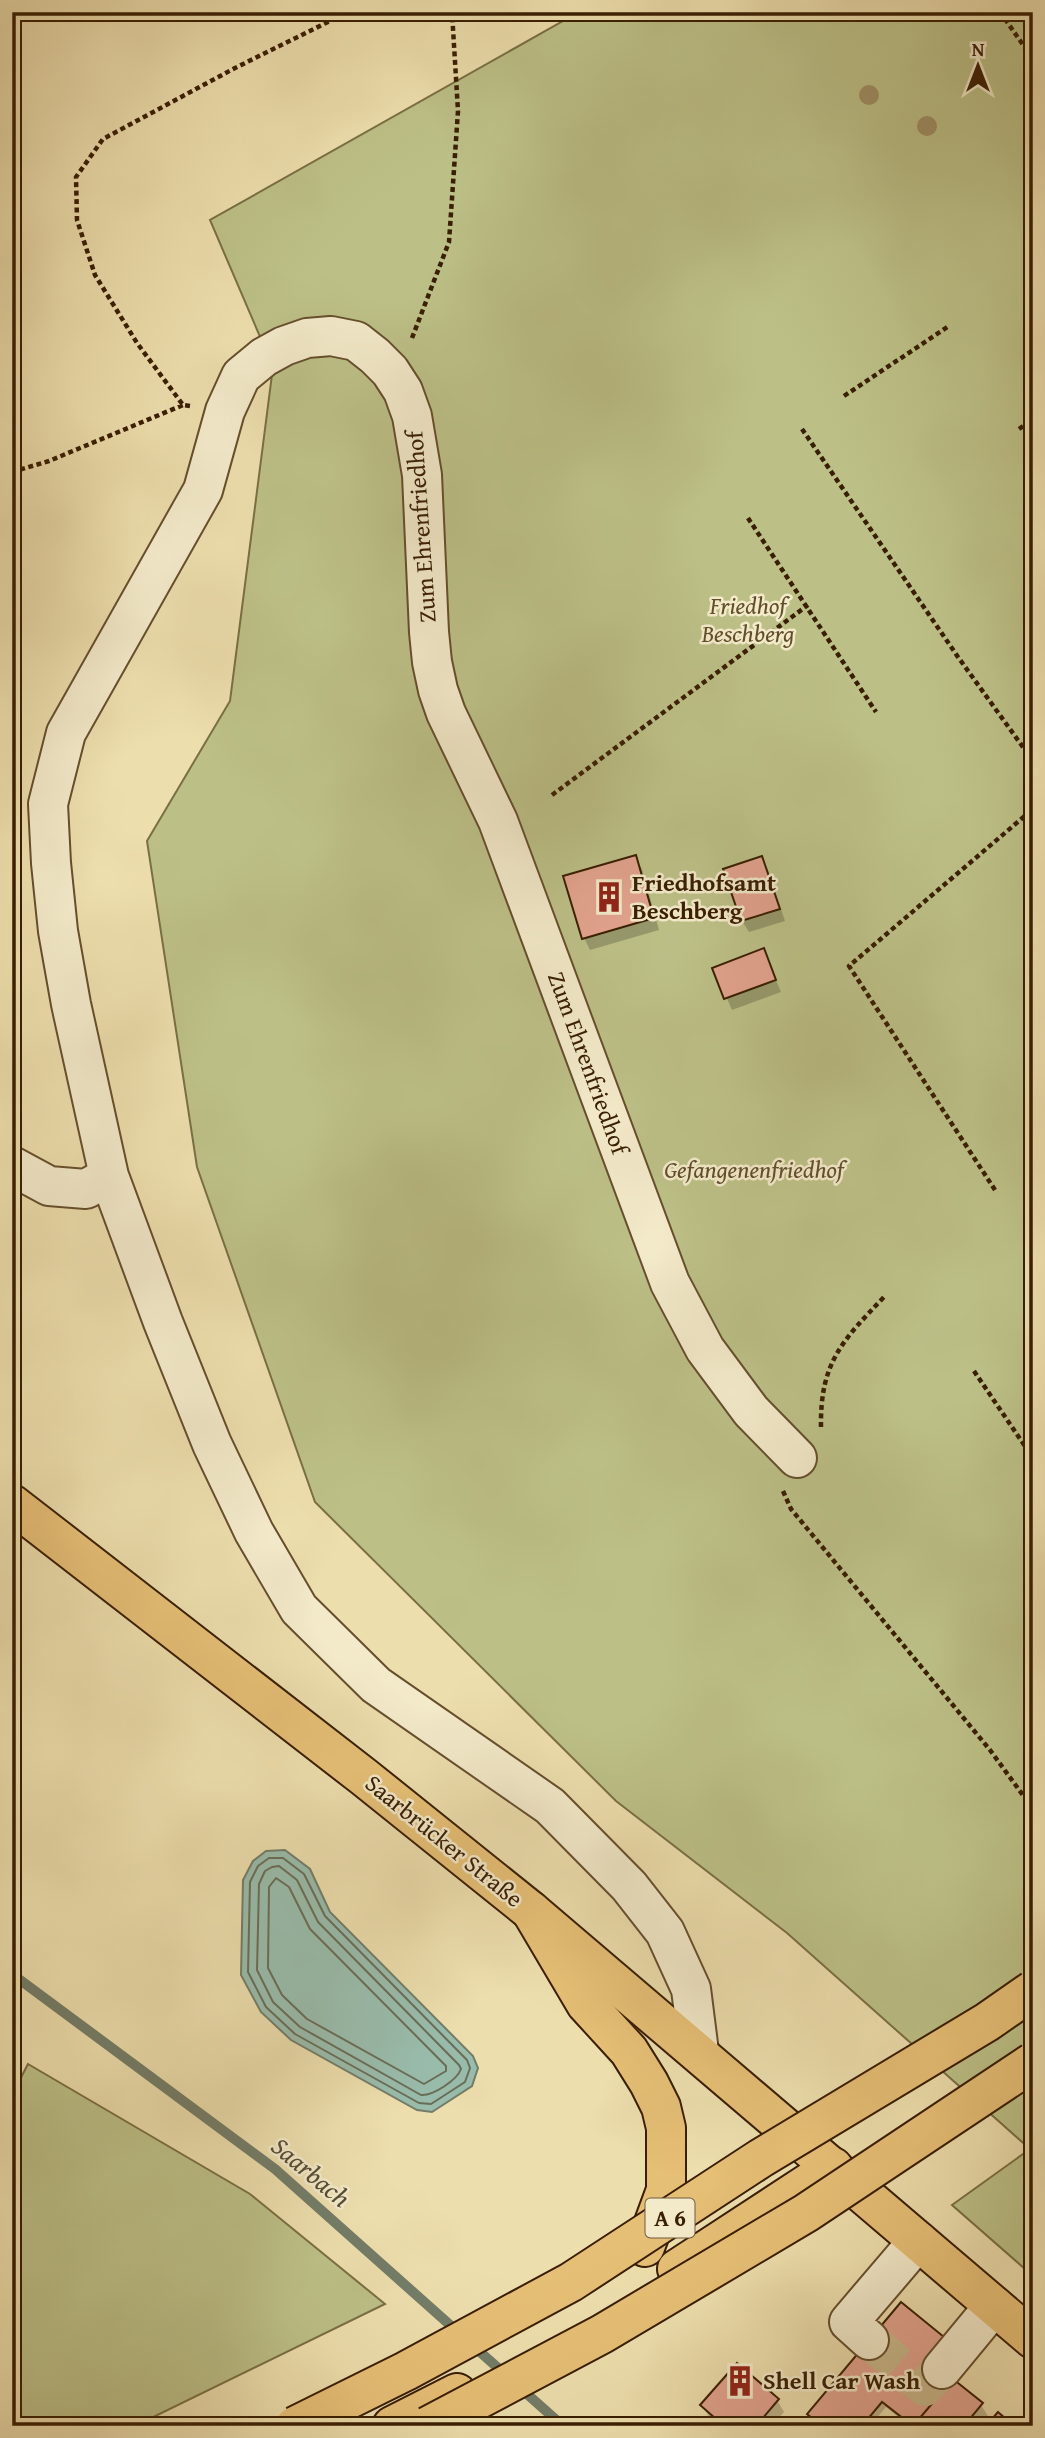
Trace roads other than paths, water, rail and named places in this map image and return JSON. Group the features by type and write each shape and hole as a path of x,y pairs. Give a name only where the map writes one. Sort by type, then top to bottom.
{"main road":[{"name":"Saarbrücker Straße","path":"12,1504 354,1768 531,1911 1033,2339"},
{"path":"531,1911 586,2004 629,2051 661,2107 666,2128 666,2190 659,2262"},
{"name":"A 6","path":"295,2426 406,2371 570,2282 761,2158 988,2022 1033,1990"},
{"name":"A 6","path":"428,2426 602,2334 806,2213 1033,2062"},
{"name":"A 6","path":"330,2426 416,2383 587,2309 659,2262 800,2140"},
{"path":"659,2262 833,2167"},
{"path":"659,2262 862,2193"},
{"path":"392,2426 587,2309"}],"lane":[{"name":"Zum Ehrenfriedhof","path":"699,2052 691,1989 665,1932 629,1886 550,1806 376,1685 299,1609 254,1532 212,1444 109,1177 58,932 48,804 66,733 203,490 225,411 241,376 264,357 284,346 307,338 331,336 356,341 390,371 403,391 412,415 422,475 432,662 446,713 523,809 670,1283 705,1349 751,1411 789,1473"},
{"path":"12,1166 49,1186 86,1189 109,1177"},
{"path":"870,2340 849,2322 918,2241"},
{"path":"942,2369 994,2306"}],"water":[{"path":"285,1850 310,1869 330,1912 473,2056 478,2068 472,2086 432,2112 417,2110 291,2040 261,2012 241,1975 243,1880 253,1861 266,1851"}],"waterway":[{"name":"Saarbach","path":"12,1974 275,2169 459,2333"},
{"name":"Saarbach","path":"471,2344 506,2375"},
{"name":"Saarbach","path":"518,2386 563,2426"}],"tunnel":[{"path":"869,2340 925,2387 942,2369"}],"place":[{"name":"Friedhofsamt Beschberg","path":"609,897"},
{"name":"Shell Car Wash","path":"740,2381"}],"park label":[{"name":"Friedhof Beschberg","path":"748,620"},
{"name":"Gefangenenfriedhof","path":"754,1170"}]}
